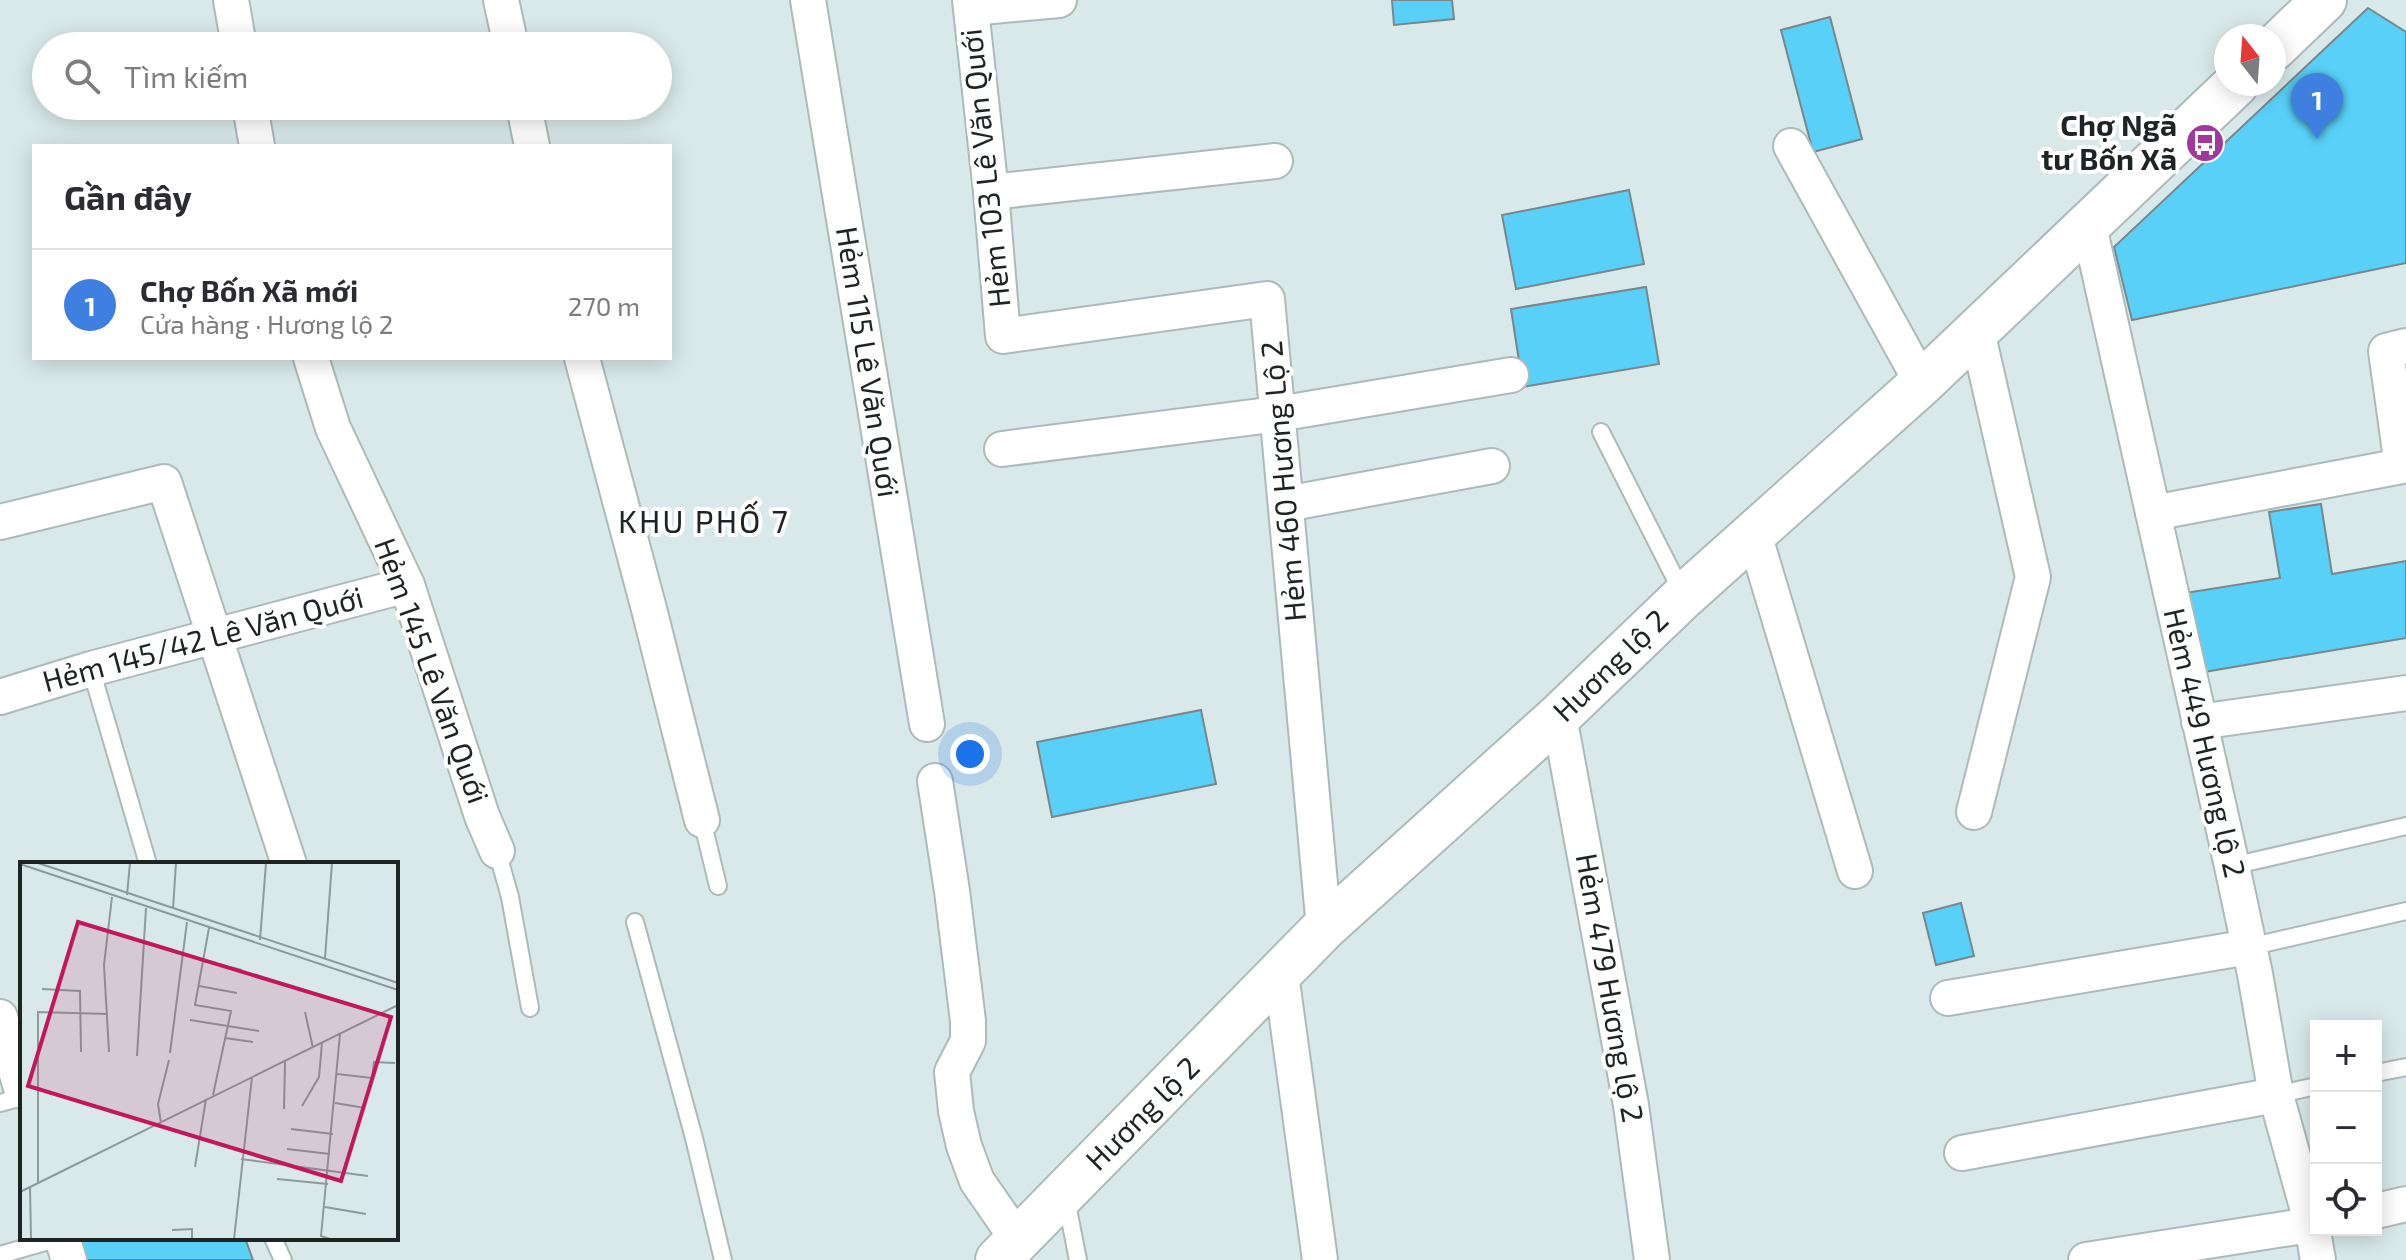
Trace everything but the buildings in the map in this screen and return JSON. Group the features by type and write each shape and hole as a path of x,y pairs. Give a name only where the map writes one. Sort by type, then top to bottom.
{"main road":[{"path":"2286,36 2324,0"},
{"name":"Hương lộ 2","path":"1008,1250 1324,928 1559,716 1684,596 1922,383 2224,96"}],"street":[{"path":"231,0 237,32"},
{"path":"501,0 508,32"},
{"name":"Hẻm 115 Lê Văn Quới","path":"808,0 927,724"},
{"path":"970,4 1059,0"},
{"name":"Hẻm 103 Lê Văn Quới","path":"970,4 1003,336"},
{"path":"252,120 257,144"},
{"path":"527,120 532,144"},
{"path":"1791,146 1922,383"},
{"path":"991,192 1275,161"},
{"name":"Hẻm 449 Hương lộ 2","path":"2089,226 2232,866 2276,1095 2310,1211"},
{"name":"Hẻm 460 Hương Lộ 2","path":"1003,336 1267,299 1324,928"},
{"path":"1974,812 2033,577 1977,331"},
{"path":"2153,513 2402,466 2386,351 2406,346"},
{"name":"Hẻm 145 Lê Văn Quới","path":"312,360 333,428 407,585 482,816 497,851"},
{"path":"583,360 702,820"},
{"path":"1002,449 1278,414 1511,375"},
{"path":"1286,504 1492,466"},
{"path":"0,522 164,482 288,862"},
{"path":"1754,534 1855,871"},
{"name":"Hẻm 145/42 Lê Văn Quới","path":"0,697 91,669 407,585"},
{"path":"2199,722 2406,693"},
{"name":"Hẻm 479 Hương lộ 2","path":"1559,716 1631,1105 1652,1260"},
{"path":"935,781 968,1021 968,1041 952,1072 956,1111 977,1181 1008,1250"},
{"path":"1948,998 2249,947"},
{"path":"1281,974 1320,1260"},
{"path":"0,1017 20,1084"},
{"path":"1962,1153 2276,1095"},
{"path":"2382,1210 2406,1204"},
{"path":"2086,1260 2310,1226"},
{"name":"Hẻm 449 Hương lộ 2","path":"2315,1236 2318,1260"},
{"path":"61,1240 69,1260"}],"lane":[{"path":"1601,432 1684,596"},
{"path":"91,669 147,862"},
{"path":"702,820 718,886"},
{"path":"2232,866 2406,826"},
{"path":"497,851 510,897 530,1008"},
{"path":"2249,947 2406,911"},
{"path":"635,922 694,1138 723,1260"},
{"path":"2382,1072 2406,1067"},
{"path":"2276,1095 2310,1087"},
{"path":"0,1103 20,1098"},
{"path":"1064,1193 1078,1260"},
{"path":"0,1255 53,1240"}],"place":[{"name":"Chợ Bốn Xã mới","path":"2317,139"},
{"name":"Chợ Ngã tư Bốn Xã","path":"2205,143"}],"district":[{"name":"KHU PHỐ 7","path":"704,522"}]}
